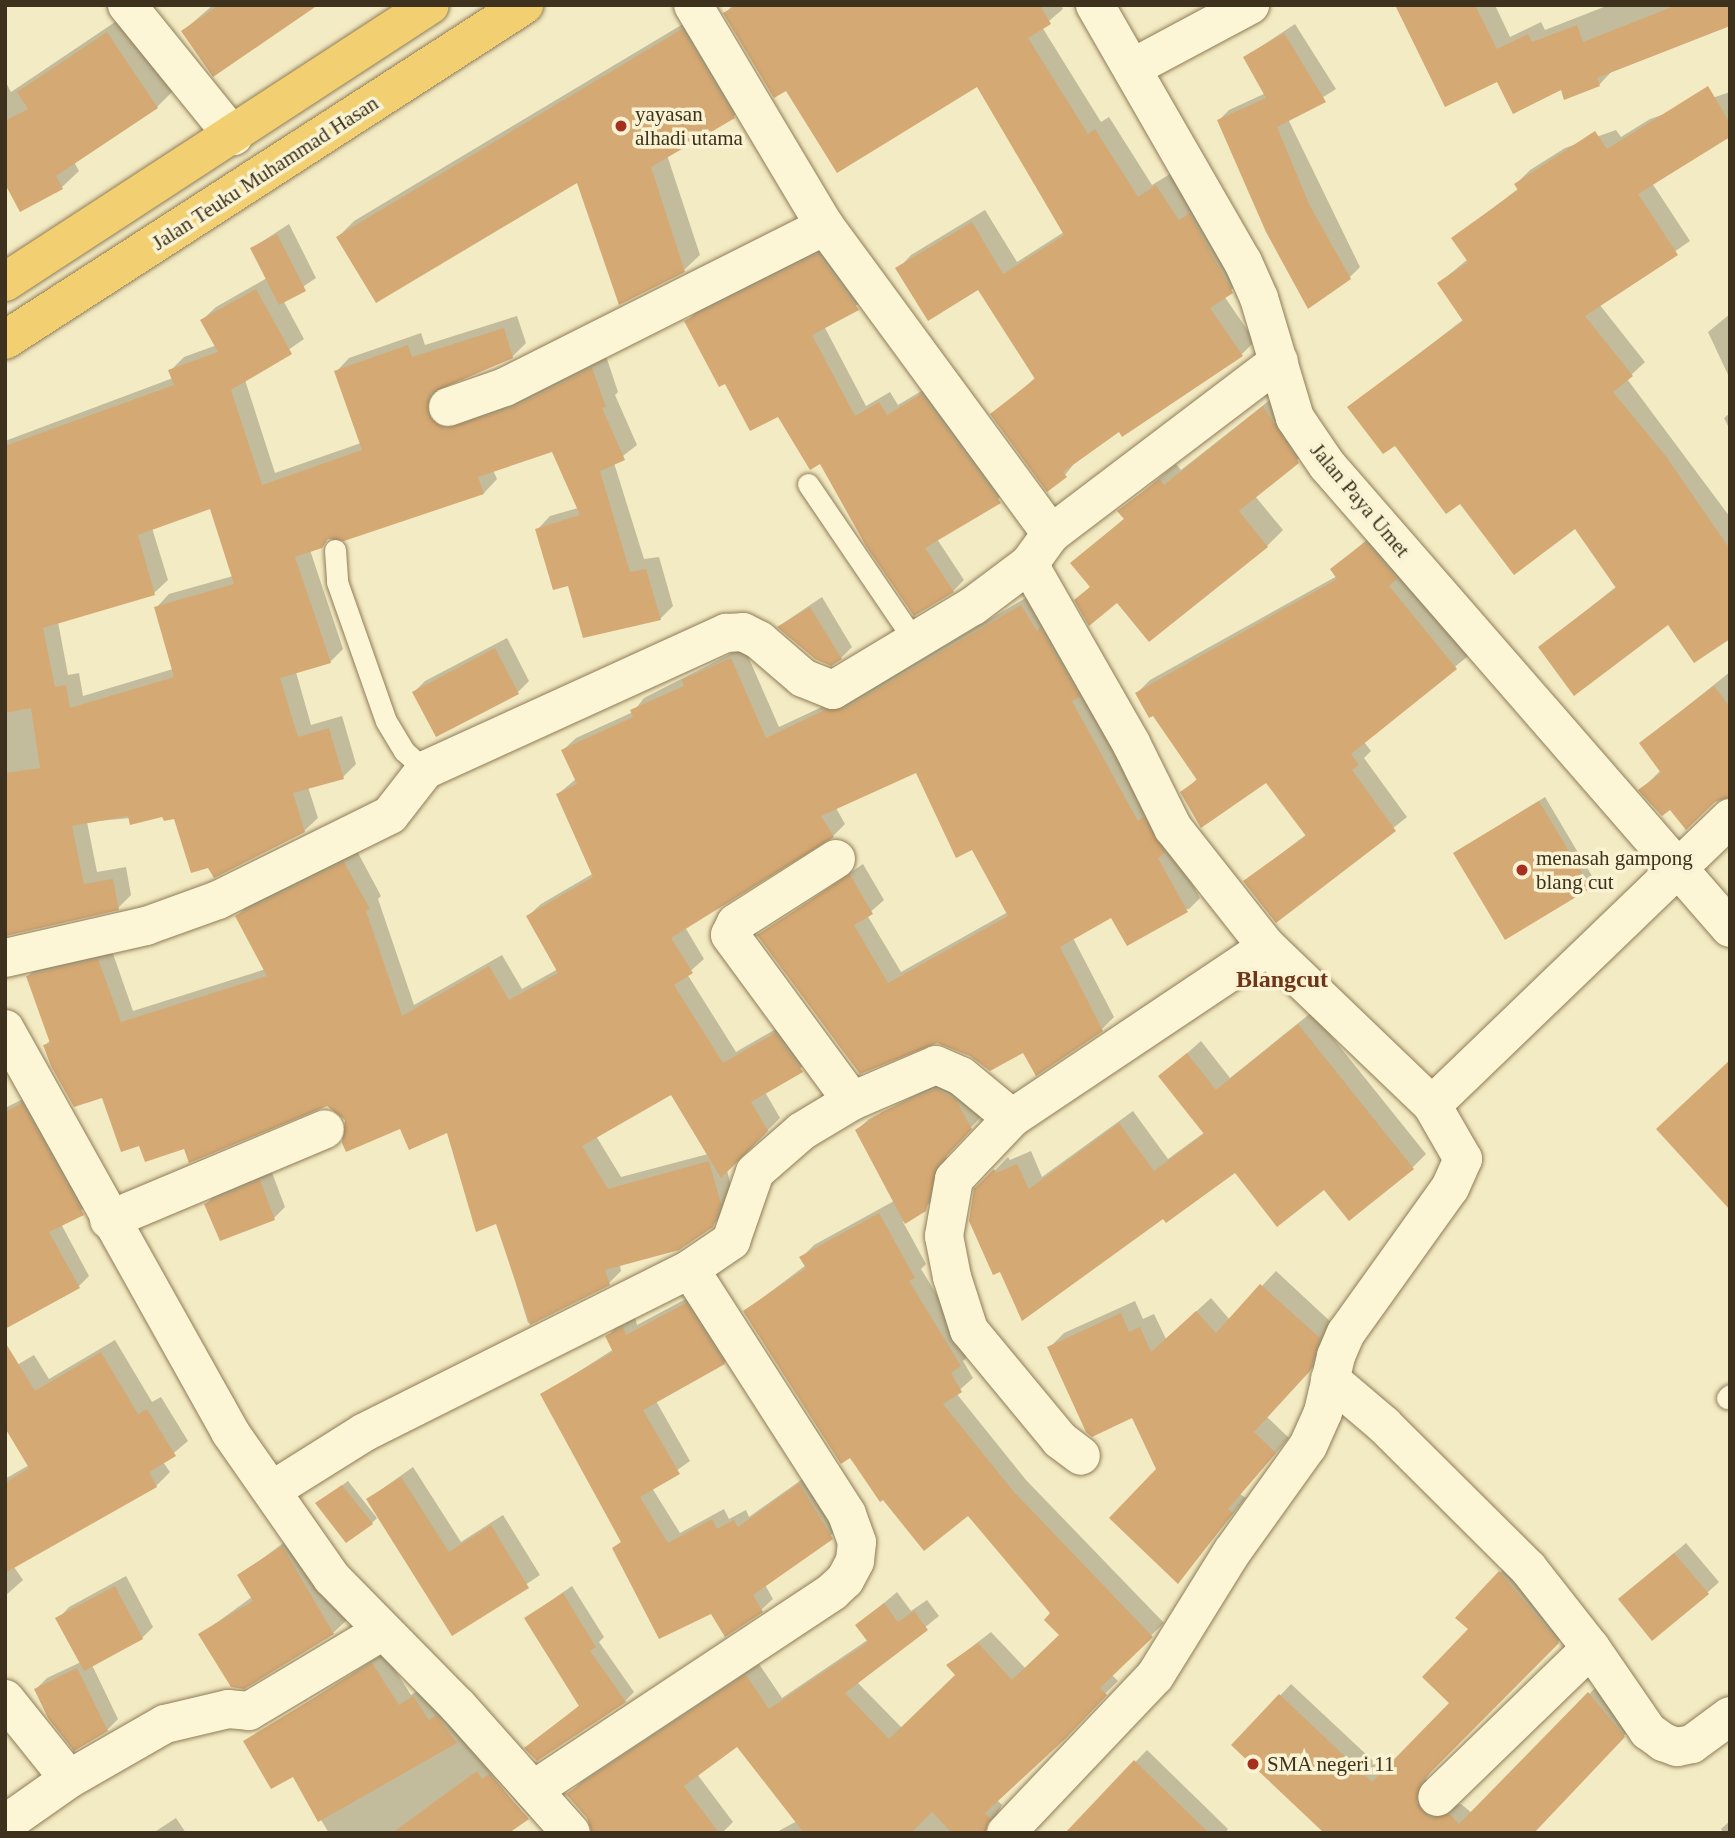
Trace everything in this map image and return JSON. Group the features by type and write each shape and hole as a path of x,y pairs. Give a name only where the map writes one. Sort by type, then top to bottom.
{"highway":[{"path":"5,282 233,136 430,5"},
{"name":"Jalan Teuku Muhammad Hasan","path":"5,340 524,5"}],"street":[{"path":"127,5 233,136"},
{"path":"693,5 825,226 1051,534"},
{"name":"Jalan Paya Umet","path":"1095,5 1243,262 1279,361 1295,418 1327,465 1730,928"},
{"path":"1132,68 1250,5"},
{"path":"448,407 505,387 825,226"},
{"path":"5,958 146,926 218,900 390,816 425,770 726,633 743,632 759,640 803,678 833,690 916,643 1029,564 1051,534 1279,361"},
{"path":"1006,1833 1155,1676 1232,1552 1308,1446 1323,1412 1330,1379 1346,1333 1450,1188 1463,1159 1432,1105 1267,947 1173,828 1131,743 1029,564"},
{"path":"1432,1105 1730,818"},
{"path":"836,859 736,923 730,935 852,1101"},
{"path":"1081,1456 1060,1440 969,1330 952,1277 944,1236 954,1179 1012,1118 1267,947"},
{"path":"5,1029 109,1220 230,1432 274,1489 332,1578 381,1632 457,1705 571,1833"},
{"path":"274,1489 376,1426 690,1269 731,1241 755,1172 772,1154 852,1101 936,1065 961,1076 1012,1118"},
{"path":"109,1220 325,1129"},
{"path":"533,1790 832,1592 845,1580 855,1561 856,1542 847,1514 690,1269"},
{"path":"1330,1379 1384,1425 1528,1568 1591,1648 1648,1731 1663,1742 1677,1747 1692,1744 1730,1716"},
{"path":"5,1824 69,1779 165,1724 228,1709 249,1711 381,1632"},
{"path":"1437,1797 1591,1648"},
{"path":"5,1699 69,1779"}],"lane":[{"path":"808,484 916,643"},
{"path":"335,550 337,582 386,720 404,751 425,770"}],"building":[{"path":"219,5 318,5 213,77 181,31"},
{"path":"737,5 1040,5 1051,24 1028,38 1088,134 1095,129 1138,197 1156,185 1179,220 1189,213 1233,293 1210,308 1243,356 1122,437 1119,432 1063,472 1067,477 1047,492 990,414 1035,379 978,290 928,321 895,268 972,222 1003,274 1064,235 977,87 837,173 786,91 774,98 723,13"},
{"path":"1395,5 1475,5 1497,49 1528,34 1532,42 1577,25 1583,42 1677,5 1730,5 1730,26 1597,78 1600,86 1564,100 1561,90 1513,114 1497,82 1445,107"},
{"path":"682,29 735,118 651,167 685,272 619,305 577,183 376,303 336,237"},
{"path":"107,32 158,108 56,176 63,189 20,212 5,184 5,121 28,109 17,92"},
{"path":"1284,33 1326,102 1277,127 1310,206 1351,279 1308,309 1266,232 1217,120 1266,98 1243,57"},
{"path":"1708,86 1730,123 1730,137 1638,194 1678,255 1585,316 1633,376 1613,392 1665,455 1730,549 1730,639 1694,663 1668,625 1574,696 1538,647 1616,588 1575,529 1514,575 1460,504 1446,514 1395,446 1383,454 1347,407 1463,321 1437,283 1468,262 1451,238 1518,190 1514,184 1595,131 1607,149"},
{"path":"277,234 306,291 279,305 250,248"},
{"path":"818,254 859,310 812,335 855,416 879,402 887,415 921,394 1001,503 925,548 954,592 914,616 866,546 820,464 810,470 778,417 750,431 725,384 719,387 684,321"},
{"path":"256,289 292,354 231,390 262,485 362,450 334,371 408,345 412,357 504,328 513,358 431,393 428,415 445,429 512,408 592,368 606,407 602,408 625,460 600,471 630,572 646,569 661,620 583,638 568,586 553,590 535,529 580,515 552,452 478,477 484,494 344,541 328,539 322,548 295,557 331,663 280,678 298,737 329,728 344,779 293,793 305,832 214,878 208,868 191,873 174,819 164,821 162,817 130,825 128,816 72,826 84,884 113,879 119,910 5,936 5,773 40,768 31,708 5,713 5,446 174,385 168,370 218,352 200,320","holes":["210,509 234,584 154,607 174,677 70,708 66,685 55,687 43,628 155,595 138,535"]},
{"path":"1263,406 1299,463 1239,511 1268,547 1149,642 1117,603 1089,626 1074,600 1090,587 1070,563 1124,519 1117,511 1160,479 1164,485"},
{"path":"1365,542 1397,579 1389,586 1457,669 1351,754 1359,765 1352,770 1396,831 1276,923 1243,881 1306,836 1266,783 1201,828 1180,792 1197,780 1153,716 1149,718 1135,693 1337,579 1330,569"},
{"path":"1021,605 1037,631 1040,628 1080,697 1072,701 1138,821 1143,817 1165,853 1158,858 1188,912 1127,946 1111,918 1060,947 1103,1031 1036,1076 1023,1053 990,1071 970,1056 937,1043 860,1074 757,935 850,875 873,914 854,925 888,983 1008,916 972,850 956,858 916,773 821,816 834,837 671,938 693,973 674,985 723,1063 775,1033 803,1072 751,1102 768,1131 721,1178 671,1095 582,1146 608,1189 709,1161 721,1204 713,1227 679,1250 605,1270 610,1285 530,1325 496,1224 476,1232 447,1133 409,1150 400,1129 346,1152 342,1143 345,1120 327,1106 189,1163 184,1149 145,1162 139,1146 121,1152 102,1098 74,1107 51,1066 43,1045 50,1043 26,976 98,959 121,1022 267,976 235,916 344,862 370,909 366,911 402,1016 489,966 509,1000 558,973 526,916 593,877 556,794 577,784 561,750 633,717 630,710 684,686 682,680 731,658 766,738 825,710 844,709"},
{"path":"810,607 842,659 831,666 815,659 777,627"},
{"path":"495,648 519,694 436,737 412,692"},
{"path":"1714,686 1730,707 1730,797 1715,802 1686,830 1670,810 1662,816 1638,790 1661,773 1639,743"},
{"name":"menasah gampong blang cut","path":"1539,801 1591,888 1505,940 1453,853"},
{"path":"1298,1024 1414,1169 1349,1221 1324,1190 1277,1227 1235,1173 1166,1223 1163,1219 1022,1321 1000,1272 993,1275 969,1221 974,1189 994,1169 996,1173 1017,1164 1029,1189 1119,1123 1154,1171 1204,1134 1158,1076 1187,1053 1216,1090"},
{"path":"1730,1060 1730,1210 1656,1129"},
{"path":"936,1089 956,1100 972,1129 938,1165 926,1211 905,1224 855,1130 882,1112"},
{"path":"22,1103 84,1215 49,1232 80,1288 5,1329 5,1112"},
{"path":"260,1180 275,1220 220,1241 204,1204"},
{"path":"879,1213 915,1278 909,1281 961,1366 951,1373 962,1392 943,1404 1014,1492 1153,1637 1100,1688 1107,1695 1065,1739 985,1813 990,1818 985,1833 952,1833 932,1812 911,1833 804,1833 737,1747 684,1786 719,1833 592,1833 587,1818 566,1794 746,1675 769,1709 868,1642 855,1625 884,1603 898,1622 914,1611 928,1630 845,1693 889,1739 955,1675 946,1665 978,1643 1012,1680 1059,1635 1044,1620 1050,1613 968,1516 924,1551 883,1500 880,1502 850,1458 841,1464 743,1311 806,1268 799,1257"},
{"path":"1260,1284 1320,1338 1310,1371 1254,1432 1276,1453 1228,1509 1233,1513 1178,1584 1109,1518 1156,1469 1132,1418 1092,1437 1086,1432 1047,1347 1121,1313 1129,1332 1140,1327 1151,1352 1196,1311 1216,1333"},
{"path":"686,1303 725,1364 643,1410 680,1474 640,1497 668,1543 712,1519 717,1529 734,1520 738,1527 799,1483 833,1539 753,1595 763,1612 725,1637 711,1614 659,1639 612,1548 621,1542 540,1394 613,1352 605,1336 623,1327 626,1335"},
{"path":"5,1342 35,1391 101,1352 138,1414 147,1409 176,1456 149,1472 157,1487 5,1573 5,1483 29,1468 5,1428"},
{"path":"401,1477 449,1552 491,1525 529,1588 452,1636 366,1499"},
{"path":"342,1485 373,1524 346,1543 315,1503"},
{"path":"282,1546 334,1634 244,1689 231,1687 198,1634 253,1601 237,1575"},
{"path":"1674,1553 1709,1594 1652,1641 1618,1599"},
{"path":"1499,1571 1559,1643 1422,1781 1416,1802 1430,1818 1450,1814 1459,1824 1588,1692 1625,1737 1534,1833 1324,1833 1231,1745 1279,1694 1372,1782 1449,1703 1422,1677 1468,1629 1455,1618"},
{"path":"115,1586 143,1639 84,1671 55,1618"},
{"path":"563,1593 596,1647 590,1651 626,1702 537,1761 524,1748 579,1706 524,1618"},
{"path":"372,1663 399,1705 413,1696 429,1720 436,1715 457,1743 318,1822 293,1777 271,1789 243,1741"},
{"path":"77,1668 108,1731 74,1751 48,1718 34,1689"},
{"path":"1134,1760 1209,1833 1065,1833"},
{"path":"477,1771 482,1779 489,1774 529,1819 509,1833 392,1833"}],"place":[{"name":"yayasan alhadi utama","path":"621,126"},
{"name":"menasah gampong blang cut","path":"1522,870"},
{"name":"SMA negeri 11","path":"1253,1764"}],"district":[{"name":"Blangcut","path":"1282,980"}]}
